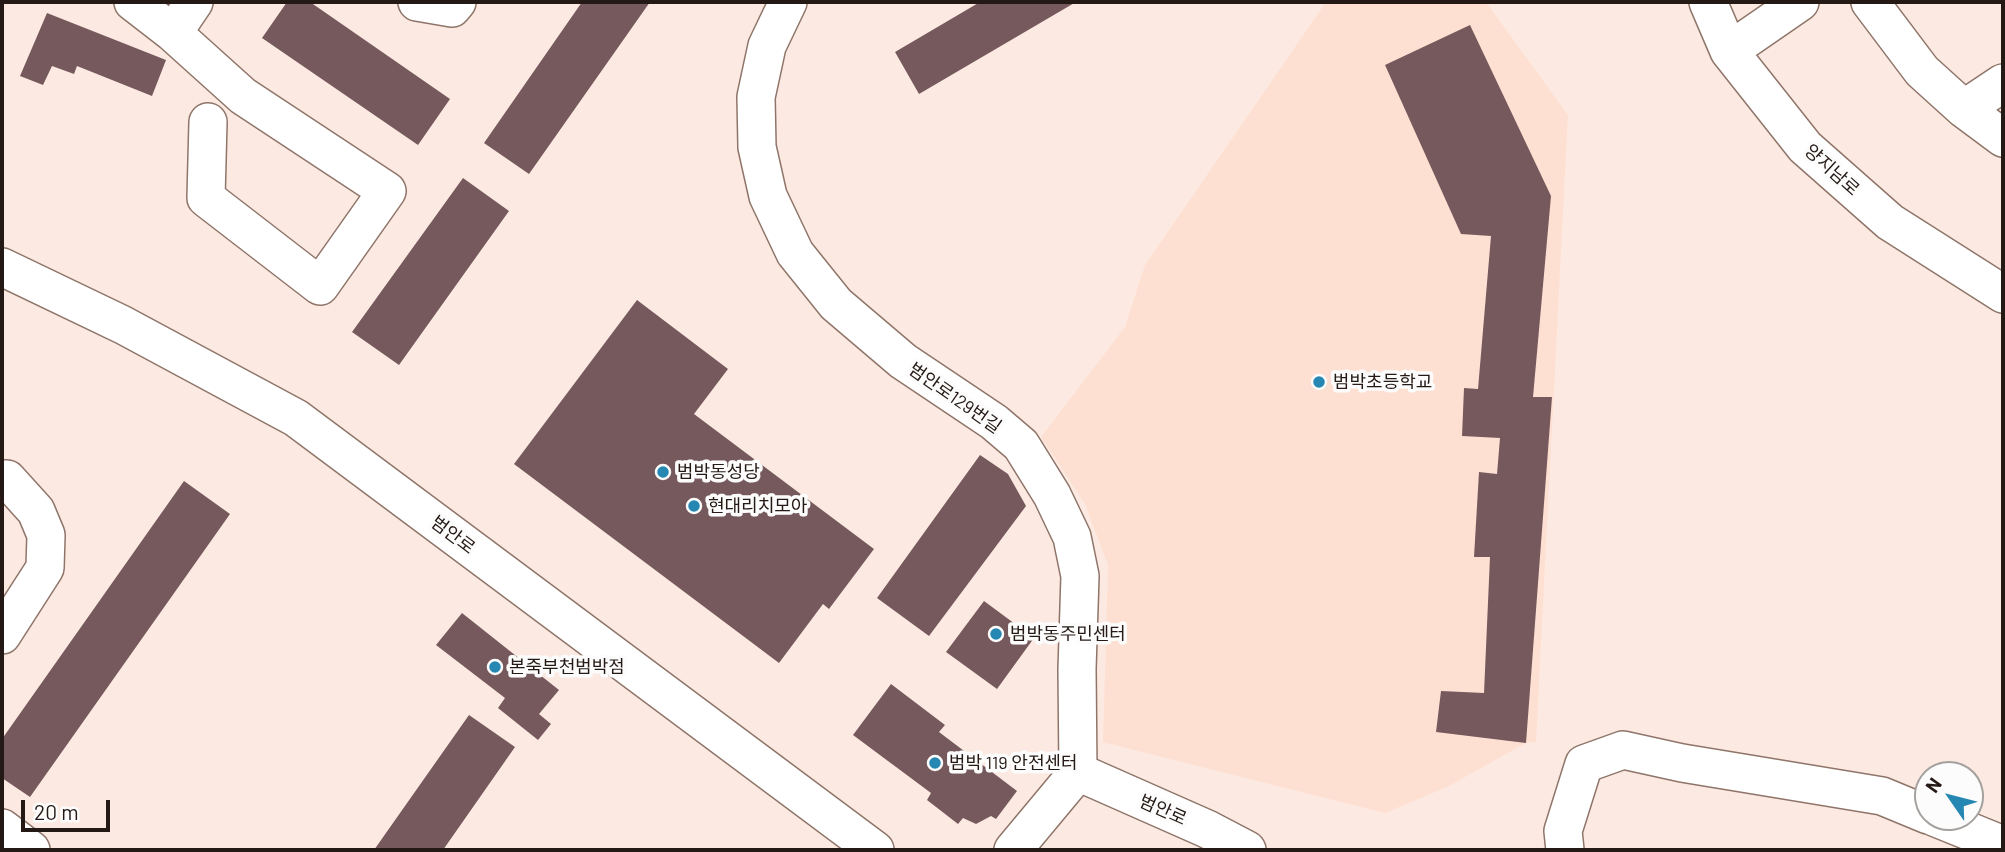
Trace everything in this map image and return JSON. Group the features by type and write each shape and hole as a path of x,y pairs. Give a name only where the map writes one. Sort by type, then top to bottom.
{"street":[{"path":"133,2 173,33 243,96 387,191 320,286 206,198 208,122"},
{"path":"173,33 194,2"},
{"path":"416,2 452,8 457,2"},
{"name":"범안로129번길","path":"788,2 767,47 756,97 757,147 768,196 795,253 836,303 902,361 994,422 1021,446 1052,495 1072,537 1080,576 1078,772"},
{"name":"양지남로","path":"1708,2 1729,51 1805,146 1890,222 2003,294"},
{"path":"1729,51 1800,2"},
{"path":"1870,2 1922,72 1964,109 2003,138"},
{"path":"1964,109 2003,83"},
{"name":"범안로","path":"2,267 123,325 296,418 876,850"},
{"path":"2,635 45,568 46,535 36,511 8,496"},
{"path":"1565,850 1563,831 1584,764 1623,750 1682,763 1882,796 1914,809"},
{"path":"1013,850 1078,772"},
{"name":"범안로","path":"1078,772 1207,829 1247,850"},
{"path":"2,828 31,850"},
{"path":"1968,831 2003,845"}],"shaded area":[{"name":"범박초등학교","path":"1326,2 1486,2 1568,115 1536,742 1526,743 1447,787 1385,813 1103,742 1108,565 1085,504 1041,437 1125,327 1145,265"}],"building":[{"path":"287,2 310,2 450,99 418,145 262,38"},
{"path":"582,2 650,2 529,174 484,143"},
{"path":"980,2 1076,2 919,94 895,52"},
{"path":"47,13 166,60 152,96 77,66 74,74 52,66 43,85 20,76"},
{"name":"범박초등학교","path":"1470,25 1551,196 1533,397 1552,397 1526,743 1436,732 1441,691 1484,693 1490,557 1474,557 1479,472 1497,474 1500,438 1462,436 1464,388 1478,389 1491,236 1461,234 1385,65"},
{"path":"463,178 509,211 399,365 352,332"},
{"name":"현대리치모아","path":"637,300 728,369 694,414 874,549 829,609 823,604 779,663 514,464"},
{"path":"980,455 1008,474 1026,506 929,636 877,598"},
{"path":"184,481 230,514 30,797 2,778 2,739"},
{"name":"범박동주민센터","path":"984,601 1034,638 997,689 946,652"},
{"path":"462,613 559,690 539,714 551,724 538,740 498,708 505,698 436,645"},
{"name":"범박 119 안전센터","path":"891,684 945,725 939,732 1017,791 996,819 991,816 976,824 963,818 958,824 927,800 931,793 853,735"},
{"path":"469,715 515,747 443,850 374,850"}],"place":[{"name":"범박초등학교","path":"1319,382"},
{"name":"범박동성당","path":"663,472"},
{"name":"현대리치모아","path":"694,506"},
{"name":"범박동주민센터","path":"996,634"},
{"name":"본죽부천범박점","path":"495,667"},
{"name":"범박 119 안전센터","path":"935,763"}]}
